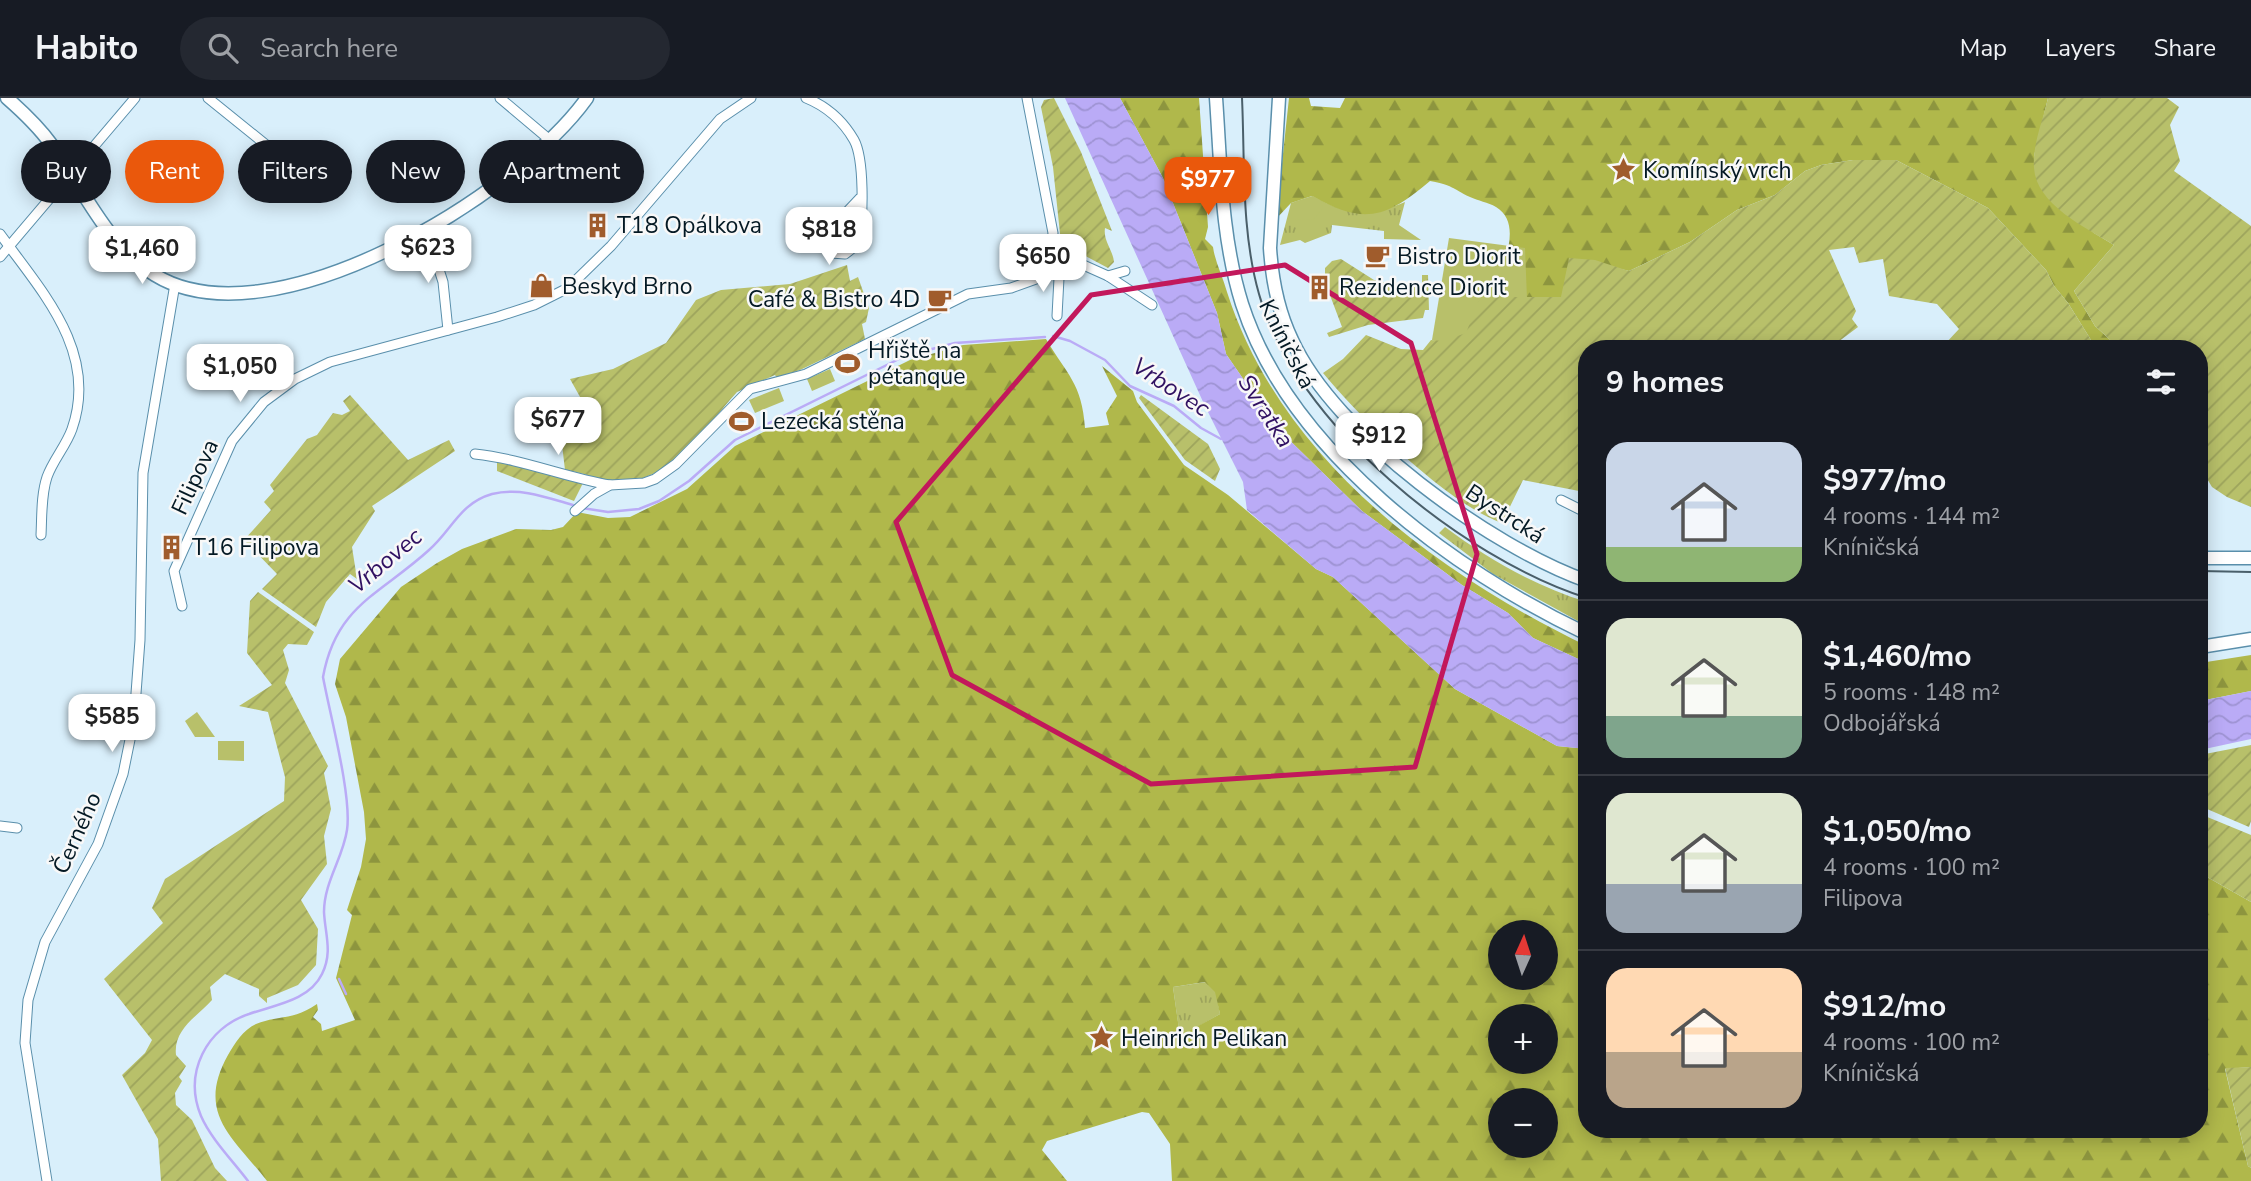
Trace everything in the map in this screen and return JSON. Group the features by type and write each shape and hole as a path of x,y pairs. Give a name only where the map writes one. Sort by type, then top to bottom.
{"street":[{"path":"7,98 48,140"},
{"path":"99,140 135,98"},
{"path":"208,98 260,140"},
{"path":"500,98 550,140"},
{"path":"552,140 587,98"},
{"name":"Filipova","path":"182,606 174,570 232,441 254,411 295,379 330,362 534,305 568,288 611,246 720,119 751,98"},
{"path":"806,98 825,108 856,142 861,159 860,198 859,236 854,248 845,254 831,253 827,233 860,198"},
{"path":"475,454 528,463 583,480 610,485 644,483 655,479 676,464 750,389 806,374 968,294 1012,287 1036,279 1049,266 1053,233 1027,98"},
{"name":"Kníničská","path":"1216,98 1222,199 1230,257 1247,315 1283,388 1326,444 1359,478 1413,524 1469,568 1528,606 1578,630"},
{"name":"Bystrcká","path":"1279,98 1270,248 1275,293 1301,358 1351,424 1431,490 1544,565 1578,578"},
{"path":"90,203 127,254 156,276 203,293 238,296 281,288 327,273 427,232 479,198"},
{"path":"0,257 46,203"},
{"path":"427,232 443,282 448,330"},
{"path":"0,234 66,329 76,354 79,375 79,398 72,430 47,477 41,535"},
{"path":"1052,251 1108,276 1152,305"},
{"path":"1049,266 1059,278 1057,316"},
{"path":"1108,276 1125,271"},
{"name":"Černého","path":"47,1181 25,1043 28,999 45,942 98,844 122,774 134,720 140,640 144,473 176,284"},
{"path":"575,511 583,502 610,485"},
{"path":"1561,500 1578,508"},
{"path":"2208,558 2251,558"},
{"path":"2208,647 2251,639"},
{"path":"0,826 17,828"}],"highlighted area":[{"path":"1285,265 1411,343 1477,554 1415,767 1151,784 952,675 896,522 1091,295"}],"green space":[{"path":"1054,98 1081,152 1112,231 1105,228 1105,237 1114,262 1108,268 1061,243 1053,167 1041,107 1044,100"},
{"path":"1120,98 1199,98 1208,227 1205,239 1213,247 1227,292 1251,352 1284,407 1324,458 1370,504 1421,546 1530,617 1578,641 1578,659 1533,638 1508,613 1462,585 1362,511 1277,428 1226,354 1217,313 1163,178"},
{"path":"1289,98 1309,98 1311,106 1340,108 1345,98 2048,98 2034,156 2094,233 2114,245 2074,291 2095,326 2110,340 2091,340 2046,270 1988,208 1896,160 1853,160 1821,165 1805,171 1775,195 1737,210 1690,242 1629,271 1600,264 1562,297 1490,297 1508,250 1509,225 1505,215 1496,207 1448,185 1430,181 1400,203 1374,214 1346,211 1312,196 1291,203 1276,219"},
{"path":"2048,98 2167,98 2179,107 2170,125 2180,161 2174,171 2251,226 2251,507 2227,497 2212,487 2208,480 2208,340 2110,340 2095,326 2074,291 2114,245 2064,214 2043,193 2034,168 2038,133"},
{"path":"1853,160 1896,160 1988,208 2046,270 2091,340 1949,340 1959,329 1937,304 1889,296 1883,259 1859,263 1854,247 1829,250 1856,311 1852,319 1858,327 1841,340 1578,340 1578,491 1523,480 1502,523 1457,498 1406,458 1323,373 1343,359 1366,335 1401,349 1423,350 1431,340 1443,341 1466,333 1478,302 1487,294 1490,297 1561,297 1569,258 1595,260 1629,271 1690,242 1737,210 1775,195 1805,171 1821,165"},
{"path":"1313,196 1325,203 1358,212 1380,210 1405,202 1399,225 1421,240 1384,239 1384,231 1332,225 1331,233 1305,243 1300,240 1280,245 1291,203"},
{"path":"1313,196 1320,200 1323,208 1313,220 1294,219 1294,202"},
{"path":"1449,238 1525,248 1527,299 1463,351 1432,340"},
{"path":"1341,259 1374,280 1396,285 1422,286 1422,275 1428,275 1429,310 1425,310 1423,318 1368,325 1329,337 1327,333 1342,327 1325,282 1325,268 1332,261"},
{"path":"847,265 850,281 858,277 869,308 866,322 862,324 865,339 800,370 777,378 775,375 737,392 685,451 654,474 636,480 617,481 565,470 559,419 578,418 589,413 570,379 613,369 666,343 696,300 721,290 790,284"},
{"path":"1046,339 1077,390 1085,428 1109,425 1106,413 1117,396 1102,366 1133,391 1137,402 1184,465 1228,495 1316,569 1333,577 1455,689 1557,746 1578,748 1578,1138 2208,1138 2208,878 2251,902 2251,1067 2225,1069 2248,1166 2251,1168 2251,1181 1172,1181 1170,1144 1149,1113 1142,1112 1047,1141 1042,1150 1067,1181 267,1181 231,1138 217,1109 219,1076 228,1055 240,1037 256,1024 300,1013 317,1004 318,1010 313,1017 321,1024 322,1031 355,1020 336,978 352,915 347,910 361,867 366,839 364,812 346,717 335,684 340,659 401,587 462,549 516,529 551,530 563,527 577,512 608,518 630,517 687,489 735,446 910,360 963,345","holes":["1205,982 1215,992 1220,1014 1180,1036 1173,987"]},
{"path":"830,369 835,381 812,391 807,379"},
{"path":"779,388 784,401 755,413 749,400"},
{"path":"350,395 408,460 449,440 455,451 372,506 375,511 352,547 357,579 350,574 326,602 316,627 262,589 277,574 244,540 271,510 264,502 274,491 270,485 307,439 317,435 333,413 342,415 350,411 343,401"},
{"path":"1141,395 1208,444 1220,469 1215,481 1185,460 1139,398"},
{"path":"497,460 583,483 574,501 497,471"},
{"path":"1445,527 1513,570 1578,599 1578,621 1493,574 1439,533"},
{"path":"258,592 314,632 307,645 288,644 283,650 289,670 285,683 328,766 324,773 331,809 324,836 327,864 301,900 318,929 316,965 298,985 267,998 267,1003 259,996 259,989 225,974 210,987 212,1000 182,1030 178,1038 176,1055 186,1066 179,1077 182,1081 175,1093 176,1105 192,1120 215,1168 227,1181 161,1181 158,1139 122,1075 145,1053 152,1040 104,979 163,923 152,908 165,879 284,801 285,777 268,712 239,706 272,685 247,653 250,601"},
{"path":"2251,655 2251,691 2208,699 2208,662"},
{"path":"197,712 215,737 195,737 185,721"},
{"path":"218,741 244,741 244,761 218,760"},
{"path":"2251,745 2249,827 2208,809 2208,753"},
{"path":"2208,817 2251,835 2251,902 2208,878"},
{"path":"1206,982 1216,992 1220,1014 1180,1037 1173,987"},
{"path":"2251,1067 2251,1168 2248,1166 2225,1068"}],"water":[{"path":"1065,98 1120,98 1163,178 1217,313 1226,354 1277,428 1362,511 1462,585 1508,613 1533,638 1578,659 1578,748 1557,746 1455,689 1333,577 1316,569 1247,510 1243,482 1204,404"},
{"path":"2251,691 2251,739 2208,748 2208,699"}],"waterway":[{"name":"Vrbovec","path":"1053,336 1070,341 1105,360 1130,386 1174,406 1201,428 1221,439"},
{"name":"Vrbovec","path":"582,508 608,512 639,509 659,501 689,481 735,440 905,356 955,343 1045,337"},
{"name":"Vrbovec","path":"248,1181 205,1125 196,1100 197,1068 202,1054 221,1030 249,1014 300,996 316,983 325,966 328,951 325,901 345,840 348,815 323,677 338,633 363,603 429,550 464,510 481,498 514,492 576,506"},
{"path":"339,979 346,994"}],"tram line":[{"path":"1242,98 1245,197 1253,270 1259,294 1278,342 1308,390 1345,437 1390,480 1438,519 1488,552 1539,579 1578,594"},
{"path":"2208,571 2251,572"}],"place":[{"name":"Komínský vrch","path":"1623,170"},
{"name":"T18 Opálkova","path":"597,225"},
{"name":"Bistro Diorit","path":"1377,256"},
{"name":"Beskyd Brno","path":"542,286"},
{"name":"Rezidence Diorit","path":"1319,287"},
{"name":"Café & Bistro 4D","path":"940,299"},
{"name":"Hřiště na pétanque","path":"848,363"},
{"name":"Lezecká stěna","path":"741,421"},
{"name":"T16 Filipova","path":"172,547"},
{"name":"Heinrich Pelikan","path":"1101,1038"}],"water label":[{"name":"Svratka","path":"1266,411"}]}
